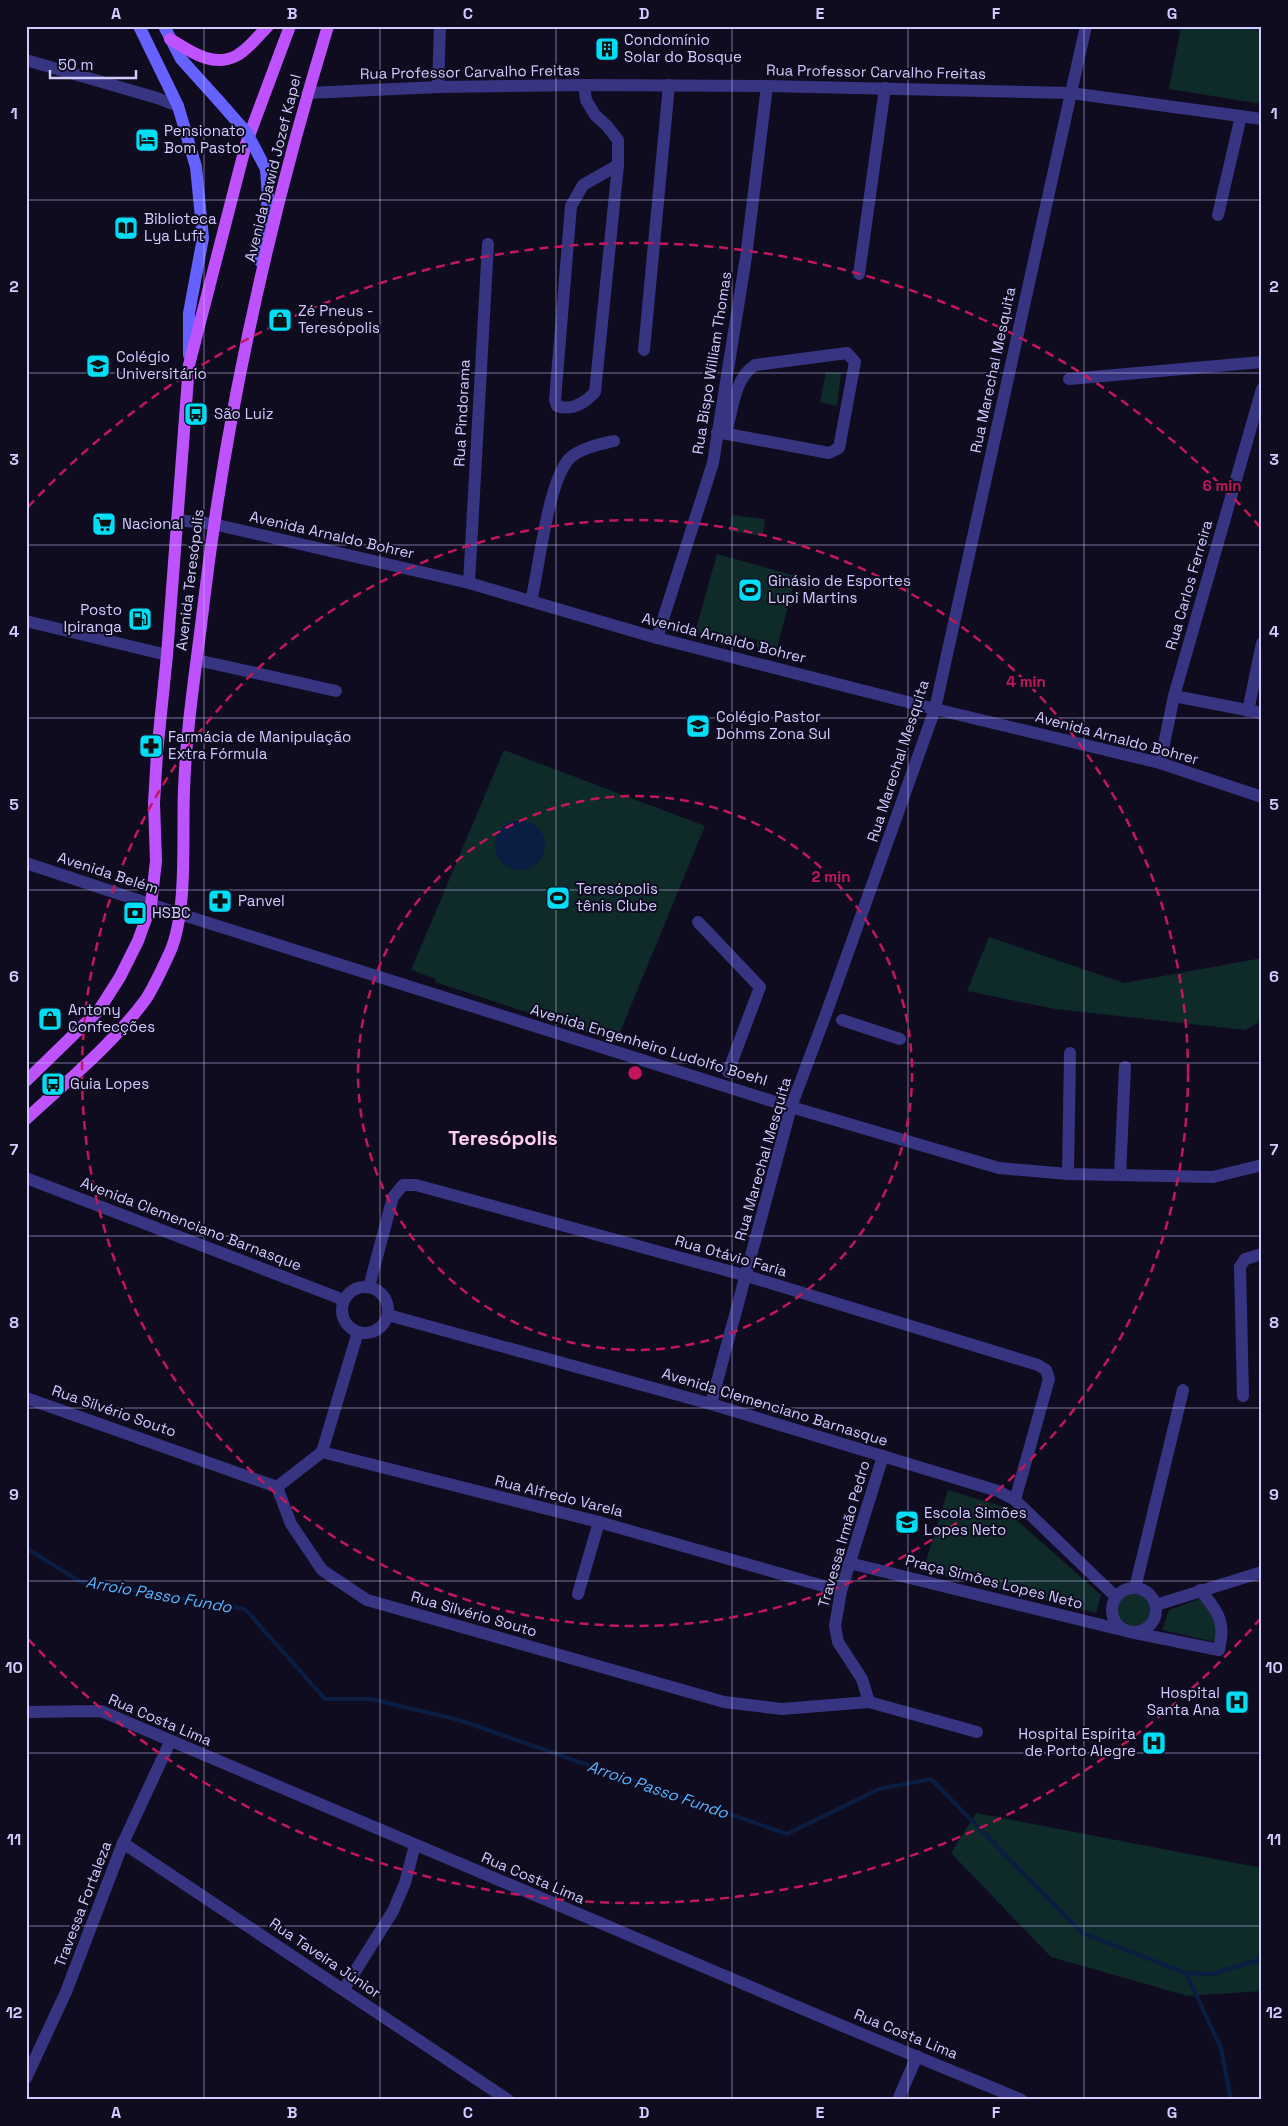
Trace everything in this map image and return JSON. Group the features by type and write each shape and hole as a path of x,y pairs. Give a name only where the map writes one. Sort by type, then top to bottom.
{"main road":[{"name":"Avenida Teresópolis","path":"26,1081 99,1010 120,977 135,948 151,905 156,861 154,803 156,753 167,655 189,365 190,313 203,238 196,168 178,106 139,26"},
{"name":"Avenida Teresópolis","path":"26,1119 110,1040 147,997 171,949 180,914 184,787 213,524 222,464 252,318 268,198 266,169 250,139 182,59 164,26"},
{"path":"170,39 199,57 218,60 236,56 268,26"},
{"path":"189,365 246,144 290,26"},
{"name":"Avenida Dawid Jozef Kapel","path":"252,318 308,93 328,26"}],"street":[{"path":"438,87 440,26"},
{"name":"Rua Marechal Mesquita","path":"711,1404 791,1107 935,708 1086,26"},
{"path":"26,60 157,98 178,106"},
{"path":"157,98 168,85"},
{"path":"584,85 586,100 595,115 618,140 618,165 595,392 588,399 565,409 557,406 555,400 571,206 583,185 618,165"},
{"name":"Rua Professor Carvalho Freitas","path":"308,93 438,87 584,85 767,86 1071,93 1262,119"},
{"path":"644,350 669,86"},
{"name":"Rua Bispo William Thomas","path":"657,638 722,433 767,86"},
{"path":"859,274 885,88"},
{"path":"1218,215 1241,116"},
{"name":"Rua Pindorama","path":"469,583 488,244"},
{"path":"848,353 855,362 839,448 829,453 722,433 741,380 748,370 755,365 848,353"},
{"path":"1069,379 1262,362"},
{"name":"Rua Carlos Ferreira","path":"1160,763 1174,696 1262,389"},
{"path":"531,601 551,502 561,472 571,457 600,444 614,441"},
{"name":"Avenida Arnaldo Bohrer","path":"177,520 213,524 469,583 657,638 1160,763 1262,797"},
{"path":"26,621 167,655"},
{"path":"1248,711 1262,642"},
{"path":"197,660 336,691"},
{"path":"1174,696 1262,713"},
{"name":"Avenida Belém","path":"26,863 180,914"},
{"name":"Avenida Engenheiro Ludolfo Boehl","path":"180,914 791,1107 999,1168 1068,1174 1213,1177 1262,1165"},
{"path":"698,922 760,987 728,1072"},
{"path":"842,1020 900,1039"},
{"path":"1068,1174 1070,1053"},
{"path":"1120,1175 1125,1067"},
{"name":"Avenida Clemenciano Barnasque","path":"26,1178 344,1300"},
{"name":"Rua Otávio Faria","path":"369,1287 393,1197 403,1185 426,1188 747,1276 1038,1365 1046,1370 1049,1379 1015,1500"},
{"path":"1243,1396 1240,1267 1245,1259 1262,1254"},
{"path":"369,1287 380,1292 388,1302 388,1315 382,1326 371,1332 358,1332 350,1327 344,1319 342,1310 344,1300 350,1292 359,1288 369,1287"},
{"name":"Avenida Clemenciano Barnasque","path":"388,1315 711,1404 998,1491 1015,1500 1116,1597"},
{"path":"278,1487 322,1452 358,1332"},
{"path":"1136,1588 1183,1390"},
{"name":"Rua Silvério Souto","path":"26,1398 278,1487 291,1524 322,1570 367,1600 724,1702 782,1709 869,1702 977,1732"},
{"name":"Rua Alfredo Varela","path":"322,1452 599,1522 841,1591"},
{"name":"Travessa Irmão Pedro","path":"869,1702 862,1679 838,1642 835,1626 841,1591 883,1456"},
{"path":"578,1594 599,1522"},
{"name":"Praça Simões Lopes Neto","path":"850,1563 1130,1632 1219,1650 1223,1635 1220,1619 1213,1605 1200,1590"},
{"path":"1156,1605 1262,1572"},
{"path":"1136,1588 1149,1593 1156,1605 1157,1612 1150,1626 1144,1630 1130,1632 1123,1630 1113,1618 1113,1604 1116,1597 1128,1589 1136,1588"},
{"name":"Rua Costa Lima","path":"26,1712 101,1711 170,1742 1022,2100"},
{"name":"Travessa Fortaleza","path":"26,2078 66,1992 123,1843 170,1742"},
{"name":"Rua Taveira Júnior","path":"123,1843 508,2100"},
{"path":"344,1989 393,1911 405,1884 415,1845"},
{"path":"898,2100 917,2056"}],"green space":[{"path":"1181,26 1262,26 1262,104 1169,89"},
{"path":"826,372 841,373 837,406 820,402"},
{"path":"732,515 765,519 763,536 729,531"},
{"name":"Ginásio de Esportes Lupi Martins","path":"717,554 796,576 776,652 756,647 757,640 734,634 732,641 695,632"},
{"name":"Teresópolis tênis Clube","path":"504,750 705,826 616,1042 435,982 436,979 411,970"},
{"path":"989,937 1124,983 1262,958 1262,1021 1245,1030 1055,1009 967,991"},
{"path":"948,1490 1001,1506 1101,1595 1096,1613 923,1571"},
{"path":"1134,1592 1147,1597 1152,1610 1147,1623 1134,1628 1121,1623 1116,1610 1121,1597"},
{"path":"1199,1599 1204,1603 1213,1618 1216,1630 1215,1642 1162,1630 1169,1610"},
{"path":"976,1813 1262,1868 1262,1991 1188,1996 1051,1957 951,1853"}],"water":[{"path":"525,820 538,827 544,835 544,855 538,863 530,869 515,870 502,863 496,855 495,840 502,827 510,821"}],"waterway":[{"name":"Arroio Passo Fundo","path":"26,1548 79,1581 245,1609 325,1699 371,1699 459,1720 787,1834 879,1789 931,1779 1082,1933 1186,1973 1212,1974 1262,1959"},
{"path":"1186,1973 1221,2048 1231,2100"}],"place":[{"name":"Condomínio Solar do Bosque","path":"607,49"},
{"name":"Pensionato Bom Pastor","path":"147,140"},
{"name":"Biblioteca Lya Luft","path":"126,228"},
{"name":"Zé Pneus - Teresópolis","path":"280,320"},
{"name":"Colégio Universitário","path":"98,366"},
{"name":"São Luiz","path":"196,414"},
{"name":"Nacional","path":"104,524"},
{"name":"Ginásio de Esportes Lupi Martins","path":"750,590"},
{"name":"Posto Ipiranga","path":"140,619"},
{"name":"Colégio Pastor Dohms Zona Sul","path":"698,726"},
{"name":"Farmácia de Manipulação Extra Fórmula","path":"151,746"},
{"name":"Teresópolis tênis Clube","path":"558,898"},
{"name":"Panvel","path":"220,901"},
{"name":"HSBC","path":"135,913"},
{"name":"Antony Confecções","path":"50,1019"},
{"name":"Guia Lopes","path":"53,1084"},
{"name":"Escola Simões Lopes Neto","path":"907,1522"},
{"name":"Hospital Santa Ana","path":"1237,1702"},
{"name":"Hospital Espírita de Porto Alegre","path":"1154,1743"}],"district":[{"name":"Teresópolis","path":"503,1138"}]}
